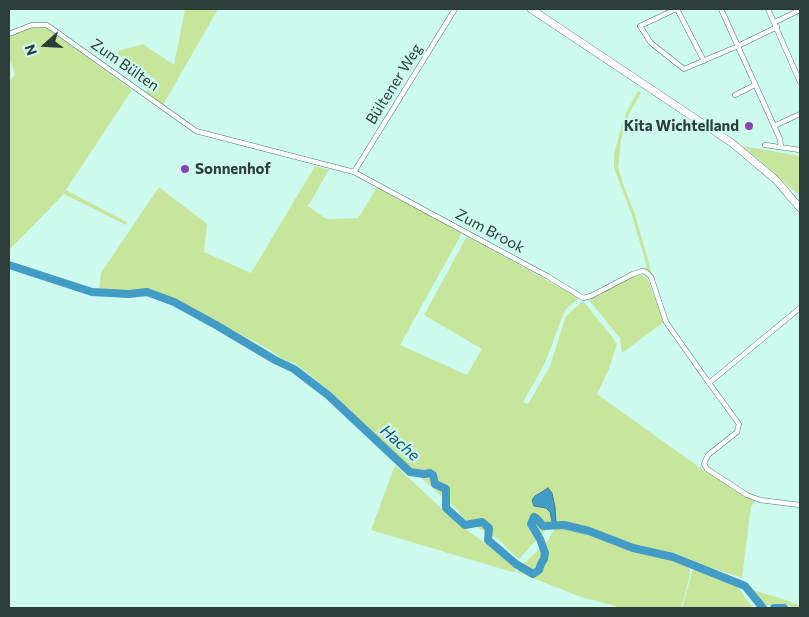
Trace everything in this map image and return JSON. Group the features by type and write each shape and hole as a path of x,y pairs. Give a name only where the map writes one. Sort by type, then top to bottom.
{"main road":[{"path":"530,9 732,143 776,180 800,208"}],"street":[{"name":"Bültener Weg","path":"354,172 455,9"},
{"path":"704,61 676,9 640,26 651,43 684,69 704,61 738,46 800,10"},
{"path":"721,9 780,139 781,147"},
{"path":"768,9 800,82"},
{"name":"Zum Bülten","path":"9,34 32,25 47,25 196,131"},
{"path":"736,95 755,85"},
{"path":"774,126 800,114"},
{"name":"Zum Brook","path":"196,131 354,172 547,276 583,298 591,296 633,274 642,271 646,272 651,277 666,322 739,424 737,432 708,455 704,464 707,469 747,495 760,500 800,506"},
{"path":"766,145 800,150"},
{"path":"709,383 800,308"}],"green space":[{"path":"185,9 218,9 163,105 146,92 155,79 116,53 143,44 174,65"},
{"path":"31,28 47,28 132,90 66,190 127,222 126,225 64,194 9,250 9,81 15,75 9,57 9,36"},
{"path":"638,91 641,93 630,112 621,140 618,167 635,214 653,278 644,269 647,267 632,216 614,168 614,154 622,124"},
{"path":"743,146 800,156 800,196"},
{"path":"315,166 329,170 308,206 326,219 358,218 378,186 461,233 400,345 467,375 482,349 424,315 467,236 579,298 566,309 545,363 523,402 528,404 550,366 566,316 583,301 617,344 609,369 597,394 703,470 755,501 751,507 742,578 675,553 635,545 590,529 565,523 551,524 519,559 498,539 469,523 452,505 398,458 330,391 296,364 281,358 270,350 151,289 130,291 99,290 101,273 159,187 207,224 204,252 251,273"},
{"path":"636,275 643,275 648,280 664,322 622,353 620,338 588,299"},
{"path":"395,465 456,522 509,561 516,571 512,572 371,530"},
{"path":"563,527 589,534 630,551 679,562 688,567 690,571 689,579 681,608 622,608 581,597 517,572 548,541 554,529"},
{"path":"693,569 736,585 753,608 682,608"},
{"path":"753,590 786,600 800,606 800,608 794,608 785,604 765,605"}],"water":[{"path":"548,488 552,493 556,523 564,525 553,526 550,512 546,508 534,506 532,500 535,496"}],"waterway":[{"name":"Hache","path":"9,265 92,292 129,294 147,292 174,302 294,369 328,395 410,472 430,473 433,475 435,484 446,489 446,508 465,525 482,522 489,528 488,540 516,564 533,574 539,570 545,553 540,539 531,524 534,517 543,526 564,525 589,531 633,548 673,557 745,586 763,608"},
{"name":"Hache","path":"774,608 784,608"}],"place":[{"name":"Kita Wichtelland","path":"749,126"},
{"name":"Sonnenhof","path":"185,169"}]}
